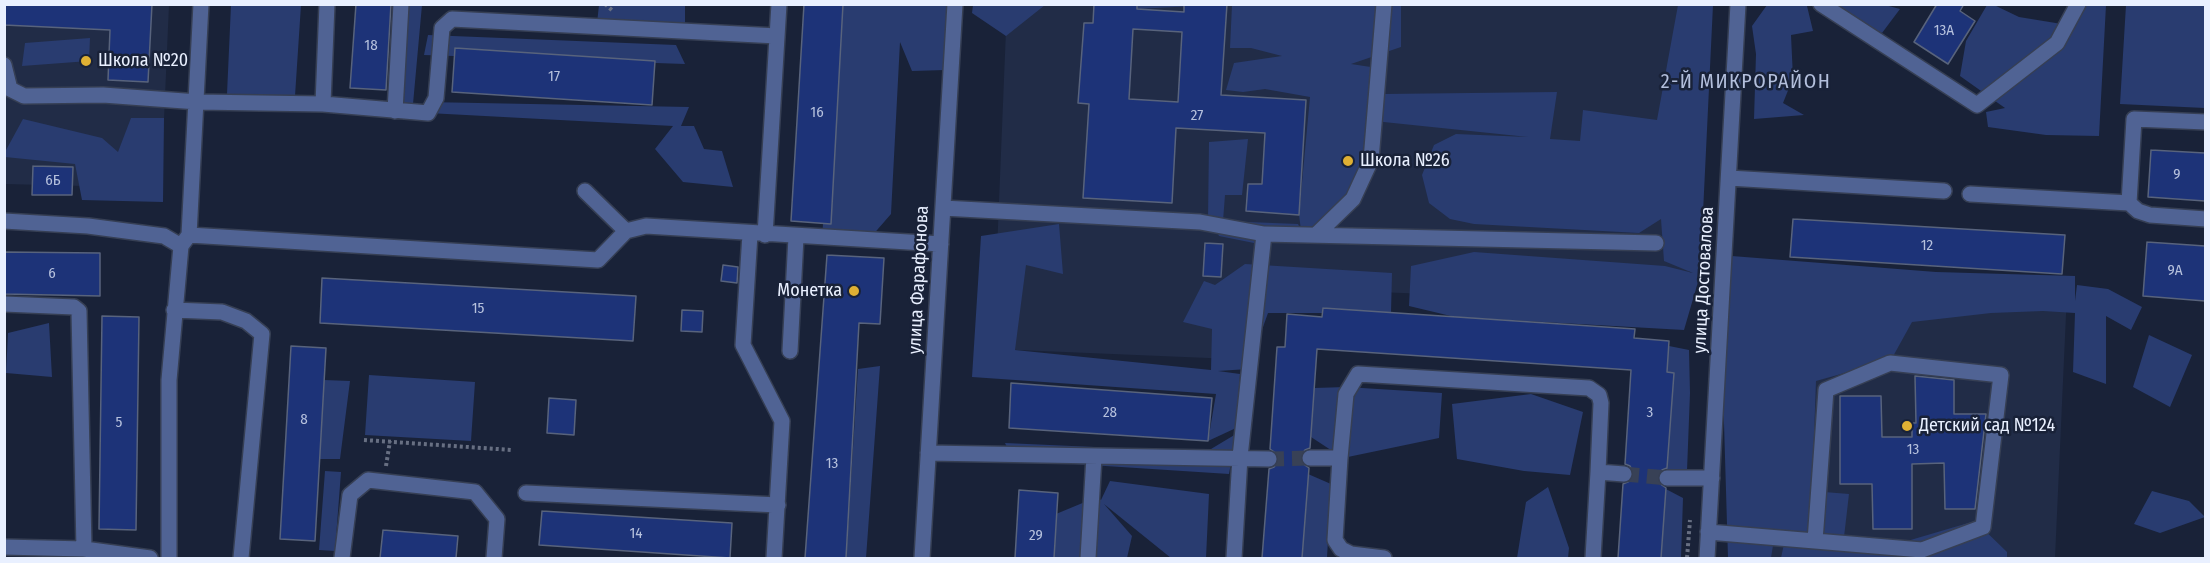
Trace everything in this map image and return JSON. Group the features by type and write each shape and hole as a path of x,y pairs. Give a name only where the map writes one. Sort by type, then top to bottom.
{"street":[{"path":"169,558 169,380 174,310 185,241 198,102 201,4"},
{"path":"322,104 327,4"},
{"path":"395,111 401,4"},
{"path":"774,558 782,421 743,345 758,234 779,4"},
{"name":"улица Фарафонова","path":"922,558 955,4"},
{"path":"1316,235 1353,199 1371,160 1384,4"},
{"name":"улица Достовалова","path":"1707,558 1738,4"},
{"path":"1821,4 1977,105 2056,43 2078,4"},
{"path":"4,65 10,89 24,96 103,94 198,102 322,104 428,113 433,107 442,28 452,19 777,36"},
{"path":"2129,203 2134,118 2205,122"},
{"path":"1729,178 1944,191"},
{"path":"585,191 626,231"},
{"path":"1970,194 2129,203 2138,211 2150,215 2205,219"},
{"path":"943,208 1200,222 1264,234 1656,243"},
{"path":"4,221 99,227 185,241 598,260 626,231 646,226 796,237 941,244"},
{"path":"1234,558 1240,457 1264,234"},
{"path":"790,351 796,237"},
{"path":"4,304 74,307 79,311 84,549"},
{"path":"174,310 222,312 246,321 262,334 241,558"},
{"path":"1708,532 1815,541 1922,550 1983,527 2001,375 1890,363 1826,390 1815,541"},
{"path":"1384,558 1351,554 1341,549 1335,540 1346,394 1358,374 1582,386 1594,391 1601,403 1593,558"},
{"path":"928,453 1269,459"},
{"path":"1088,558 1094,457"},
{"path":"1310,458 1340,458"},
{"path":"1598,472 1624,474"},
{"path":"1667,478 1712,478"},
{"path":"342,558 350,495 368,480 475,492 497,519 494,558"},
{"path":"526,493 778,505"},
{"path":"4,547 84,549 150,558"}],"path":[{"path":"363,440 512,450"}],"shaded area":[{"path":"1045,4 1006,36 972,13 973,5"},
{"name":"Школа №20","path":"5,5 169,5 161,188 5,184"},
{"path":"231,5 301,5 295,96 227,94"},
{"path":"394,5 422,5 413,104 388,108"},
{"path":"599,5 685,5 685,31 597,23"},
{"path":"840,5 948,5 945,70 912,71 900,42 891,214 864,245 822,237"},
{"name":"Школа №26","path":"1007,5 1701,5 1688,305 1236,286 1232,359 993,349"},
{"path":"1137,5 1212,5 1137,9"},
{"path":"1232,5 1401,5 1401,47 1351,64 1384,69 1376,109 1384,94 1557,92 1550,139 1580,141 1583,110 1657,120 1678,5 1713,5 1700,275 1684,330 1455,317 1409,306 1411,266 1474,252 1665,266 1693,273 1664,261 1661,219 1639,233 1474,224 1450,219 1429,203 1422,175 1434,145 1456,134 1528,137 1374,121 1366,180 1332,220 1301,234 1264,245 1219,236 1212,220 1208,220 1209,142 1248,139 1242,195 1225,195 1223,221 1298,224 1301,230 1299,215 1310,97 1265,89 1243,92 1226,90 1234,63 1282,56 1251,48 1230,48"},
{"path":"1767,5 1807,6 1813,31 1791,35 1793,78 1783,103 1804,115 1754,119 1756,54 1752,26"},
{"path":"1820,5 1885,5 1900,9 1882,33"},
{"path":"1987,5 1994,5 2019,17 2074,26 2073,5 2106,5 2099,136 2046,135 1988,127 1986,112 2005,108 1960,76 1966,41"},
{"path":"2126,5 2205,5 2205,108 2120,104"},
{"path":"428,35 676,45 685,64 424,55"},
{"path":"90,38 89,61 22,66 25,43"},
{"path":"426,102 689,107 681,126 694,126 704,149 722,151 733,187 683,182 655,149 673,126 428,113"},
{"path":"131,118 164,118 163,202 82,200 75,164 5,157 5,152 23,119 102,138 118,152"},
{"path":"1059,224 1063,274 1026,265 1015,350 1211,370 1212,329 1183,322 1204,281 1215,285 1245,264 1392,273 1391,313 1268,313 1248,369 1218,371 1240,374 1236,428 1208,441 1216,394 972,377 981,236"},
{"path":"1719,255 1936,272 2075,276 2075,301 2077,285 2108,289 2142,307 2131,330 2106,316 2106,384 2073,372 2075,313 2043,311 1991,313 1912,322 1891,360 1816,381 1812,491 1849,494 1844,537 1897,544 1975,521 2007,552 2007,558 1781,558 1785,539 1774,539 1771,558 1728,558"},
{"name":"Детский сад №124","path":"1762,279 2067,293 2055,558 1744,558"},
{"path":"49,323 52,377 6,373 8,333"},
{"path":"2149,335 2192,355 2170,407 2133,387"},
{"path":"1664,345 1689,350 1687,471 1667,471"},
{"path":"880,366 866,558 846,558 858,369"},
{"path":"369,375 475,382 471,441 365,435"},
{"path":"324,380 350,381 340,459 319,459"},
{"path":"1346,387 1442,393 1439,438 1343,458 1311,437 1314,388"},
{"path":"1531,394 1583,412 1570,475 1524,471 1457,459 1452,404"},
{"path":"1236,434 1229,474 1013,460 1005,443 1206,452"},
{"path":"325,471 341,472 335,551 319,550"},
{"path":"1308,474 1331,484 1327,558 1302,558"},
{"path":"1110,481 1209,494 1206,558 1171,558 1104,504 1132,536 1127,558 1054,558 1056,514 1097,497 1101,500"},
{"path":"1548,487 1569,548 1568,558 1517,558 1526,502"},
{"path":"1662,487 1683,498 1681,558 1658,558"},
{"path":"2152,491 2189,501 2205,517 2160,533 2134,524"}],"building":[{"path":"4,4 152,4 148,82 108,80 110,30 4,25"},
{"path":"356,4 391,4 386,90 350,88"},
{"path":"804,4 843,4 831,224 791,221"},
{"path":"1094,4 1137,4 1137,9 1184,12 1184,4 1227,4 1221,95 1306,100 1299,215 1246,211 1248,184 1262,184 1265,133 1176,128 1172,203 1083,198 1089,104 1078,103 1084,23 1093,23","holes":["1133,29 1182,32 1178,102 1129,99"]},
{"path":"1937,4 1964,4 1960,11 1975,21 1948,64 1914,42"},
{"path":"455,48 655,61 652,105 452,92"},
{"path":"2151,150 2205,153 2205,201 2148,197"},
{"path":"33,166 73,167 72,195 32,195"},
{"path":"1793,219 2065,235 2062,274 1790,257"},
{"path":"2147,242 2205,246 2205,301 2143,296"},
{"path":"1205,243 1223,244 1221,277 1203,276"},
{"path":"4,252 100,253 100,296 4,294"},
{"path":"827,255 884,258 880,324 859,323 846,558 805,558"},
{"path":"723,265 738,267 737,283 721,281"},
{"path":"322,278 636,296 633,341 320,323"},
{"path":"1323,308 1635,329 1634,338 1669,341 1667,372 1674,373 1667,468 1662,470 1657,477 1659,483 1666,488 1661,558 1618,558 1623,484 1632,480 1634,474 1630,466 1625,464 1631,370 1317,349 1310,448 1305,450 1300,457 1302,463 1309,468 1302,558 1262,558 1269,469 1274,467 1279,460 1277,454 1270,449 1277,347 1285,347 1287,314 1322,317"},
{"path":"682,310 703,311 702,332 681,331"},
{"path":"102,316 139,317 136,530 99,529"},
{"path":"291,346 326,348 315,541 280,539"},
{"path":"1915,376 1954,380 1954,414 1986,414 1975,509 1945,509 1944,463 1912,464 1912,529 1873,529 1872,484 1840,484 1840,396 1881,396 1882,437 1912,437 1912,423 1916,423"},
{"path":"1011,383 1212,398 1208,441 1009,428"},
{"path":"549,398 576,400 574,435 547,433"},
{"path":"1019,490 1058,493 1054,558 1015,558"},
{"path":"542,511 732,523 730,558 539,545"},
{"path":"383,530 458,536 456,558 380,558"}],"tunnel":[{"path":"1269,459 1310,458"},
{"path":"1624,474 1667,478"}],"place":[{"name":"Школа №20","path":"86,61"},
{"name":"Школа №26","path":"1348,161"},
{"name":"Монетка","path":"854,291"},
{"name":"Детский сад №124","path":"1907,426"}],"district":[{"name":"2-Й МИКРОРАЙОН","path":"1746,82"}]}
